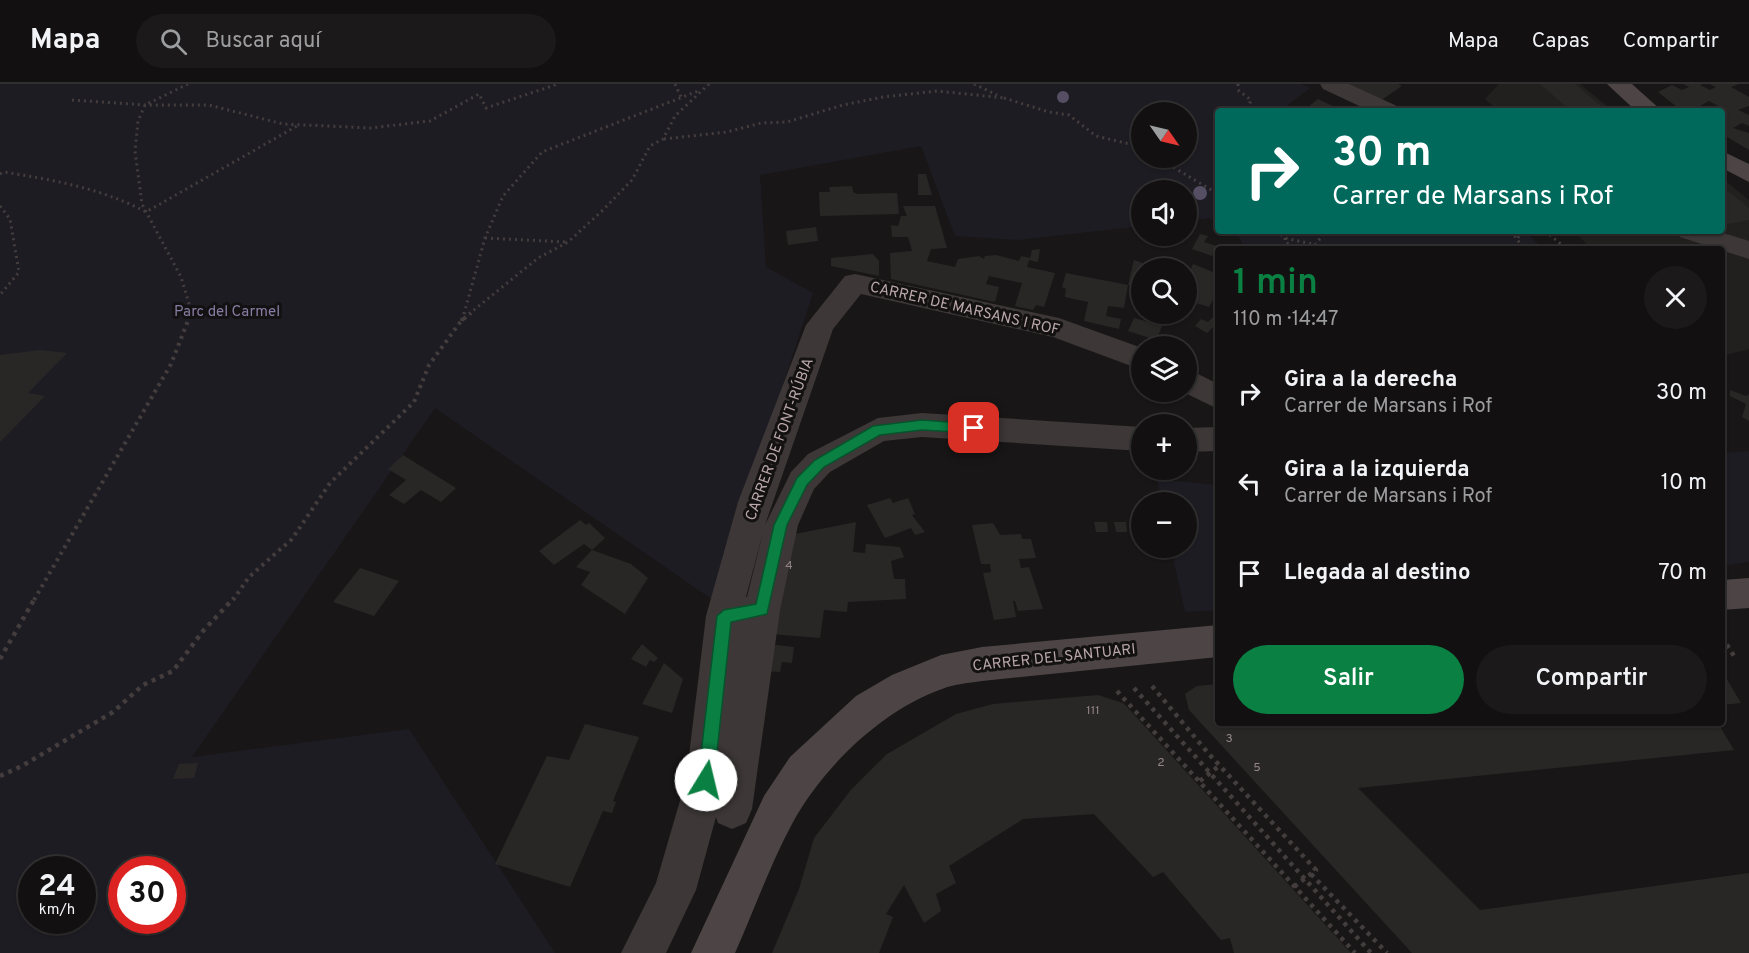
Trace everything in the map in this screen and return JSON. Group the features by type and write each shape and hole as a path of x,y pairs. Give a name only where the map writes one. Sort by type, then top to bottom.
{"street":[{"path":"1331,84 1383,108"},
{"path":"1618,84 1646,108"},
{"path":"1725,160 1749,174"},
{"path":"1698,234 1749,250"},
{"name":"CARRER DE MARSANS I ROF","path":"855,283 1059,328 1131,356"},
{"name":"CARRER DE FONT-RÚBIA","path":"642,953 675,890 706,780 724,616 754,502 820,325 855,283"},
{"path":"1197,386 1215,396"},
{"path":"732,809 762,610 780,525 802,482 819,463 878,430 922,425 1131,438"},
{"path":"1197,440 1215,439"},
{"path":"1725,595 1749,593"},
{"path":"724,616 762,610"},
{"name":"CARRER DEL SANTUARI","path":"713,953 774,819 804,770 869,708 905,687 941,672 982,664 1215,641"}],"path":[{"path":"0,659 115,456 171,364 192,316 182,277 142,204 135,151 138,121 145,105 188,84"},
{"path":"72,100 145,105 209,105 283,124 371,128 430,121 479,94 486,108 558,84"},
{"path":"675,84 681,97"},
{"path":"663,139 666,129 677,113 709,84"},
{"path":"974,84 1040,110 1069,115 1096,135 1131,144"},
{"path":"1238,84 1238,90 1251,100 1248,108"},
{"path":"461,321 485,238 503,196 542,152 702,90"},
{"path":"0,776 22,766 113,711 143,686 173,671 203,631 231,603 249,577 292,539 330,483 414,402 429,365 461,321 538,258 568,242 632,180 650,146 663,139 727,132 761,123 787,122 843,105 883,97 937,91 1005,98"},
{"path":"146,212 298,125"},
{"path":"1175,168 1215,192"},
{"path":"0,174 4,172 63,182 130,202 146,212"},
{"path":"0,206 10,219 19,272 0,296"},
{"path":"1281,234 1320,246"},
{"path":"1315,245 1324,234"},
{"path":"1514,234 1522,246"},
{"path":"1518,238 1520,234"},
{"path":"1549,234 1563,246"},
{"path":"1286,237 1285,242 1291,246"},
{"path":"485,238 568,242"},
{"path":"1725,641 1734,656"},
{"path":"1152,686 1220,766 1316,870 1294,887"},
{"path":"1134,688 1371,953"},
{"path":"1117,690 1355,953"},
{"path":"1200,781 1220,766"},
{"path":"1311,874 1387,953"}],"shaded area":[{"path":"1499,84 1580,84 1609,108 1495,108 1485,99"},
{"path":"1725,180 1749,200 1749,244 1714,234 1725,234"},
{"path":"1576,234 1687,234 1724,246 1589,246"},
{"path":"1725,246 1749,254 1749,349 1725,355"}],"green space":[{"name":"Parc del Carmel","path":"0,84 1301,84 1310,88 1284,108 1215,108 1215,222 1209,218 1197,220 1197,180 1131,180 1131,227 1018,240 955,236 921,146 760,175 766,267 813,293 713,600 435,408 192,757 409,729 555,953 0,953"},
{"path":"1234,234 1528,234 1540,246 1243,246 1240,238"},
{"path":"1749,451 1749,562 1725,566 1725,453"},
{"path":"1157,480 1215,485 1215,610 1185,612 1173,558 1197,558 1197,492 1160,492"}],"building":[{"path":"1346,84 1398,84 1402,86 1380,101"},
{"path":"1540,84 1575,84 1603,108 1568,108"},
{"path":"1683,84 1703,84 1700,85 1710,90 1716,87 1709,84 1739,84 1731,87 1749,97 1749,106 1738,110 1749,115 1749,126 1742,123 1733,128 1749,133 1749,150 1725,136 1725,108 1718,108 1720,107 1709,101 1700,106 1703,108 1678,108 1658,92 1672,85 1682,90 1689,87"},
{"path":"1318,99 1337,108 1307,108"},
{"path":"918,174 926,174 932,195 918,195"},
{"path":"852,186 853,192 857,194 897,193 899,214 820,216 819,192 830,192 829,187"},
{"path":"1725,188 1749,208 1749,220 1725,224"},
{"path":"903,206 935,206 947,248 931,249 927,261 955,267 958,259 979,256 984,259 985,256 996,255 1019,261 1021,256 1030,258 1032,250 1040,249 1038,262 1029,260 1027,267 1055,273 1044,307 1036,305 1033,310 1015,306 1022,283 989,276 986,284 999,287 995,302 891,279 890,253 912,251 908,237 892,237 891,225 898,226 901,216 907,216"},
{"path":"816,227 818,241 788,245 786,231"},
{"path":"1200,234 1208,236 1204,242 1216,246 1212,256 1192,249 1197,246"},
{"path":"873,254 879,261 879,276 831,266 831,258"},
{"path":"1197,266 1215,273 1215,300 1209,307 1197,303"},
{"path":"1066,273 1128,285 1124,308 1108,306 1106,316 1121,319 1119,329 1084,321 1088,302 1065,297 1066,289 1062,287"},
{"path":"1215,315 1215,325 1207,333 1195,326 1201,319 1208,322"},
{"path":"1131,324 1163,324 1158,336 1144,336 1128,331"},
{"path":"40,350 67,353 28,393 45,396 0,442 0,355"},
{"path":"1730,390 1746,396 1749,394 1749,421 1742,417 1746,404 1730,396"},
{"path":"403,455 456,488 441,502 421,490 404,504 389,495 406,480 388,469"},
{"path":"890,498 893,503 908,498 915,514 912,515 925,532 915,535 911,528 885,538 867,505"},
{"path":"580,520 586,525 589,523 605,538 592,550 584,544 554,565 539,551"},
{"path":"856,522 853,552 865,553 866,544 900,547 904,557 891,561 894,579 905,579 906,599 848,602 847,612 824,610 820,638 771,634 785,536"},
{"path":"1094,522 1107,522 1108,532 1096,532"},
{"path":"1114,522 1126,522 1127,532 1116,532"},
{"path":"993,523 1000,535 1021,534 1022,539 1031,539 1036,558 1019,559 1021,568 1029,567 1043,609 1018,611 1013,601 1016,617 994,620 983,573 991,572 990,564 981,564 972,525"},
{"path":"592,550 631,564 648,578 625,614 581,585 590,572 576,567"},
{"path":"360,568 399,581 374,616 333,602"},
{"path":"642,644 658,658 654,662 650,660 646,667 631,659"},
{"path":"768,644 794,647 792,663 782,662 780,672 764,671"},
{"path":"664,663 683,679 672,713 642,704"},
{"path":"1725,676 1741,703 1725,705"},
{"path":"1215,684 1215,726 1720,726 1734,750 1358,788 1480,910 1749,873 1749,953 1412,953 1189,710 1185,694 1197,686"},
{"path":"1098,695 1123,703 1129,709 1351,953 1234,953 1230,938 1221,940 1163,872 1153,877 1094,814 1023,819 949,866 956,883 936,894 941,911 924,923 904,885 886,914 893,917 879,953 772,953 799,889 814,838 850,791 887,754 956,714 993,704"},
{"path":"585,724 639,737 613,801 616,802 612,813 603,811 570,887 495,864 547,756 569,760"},
{"path":"198,763 194,778 173,779 179,764"}],"route":[{"path":"706,780 724,616 762,610 780,525 802,482 819,463 878,430 922,425 974,428"}]}
